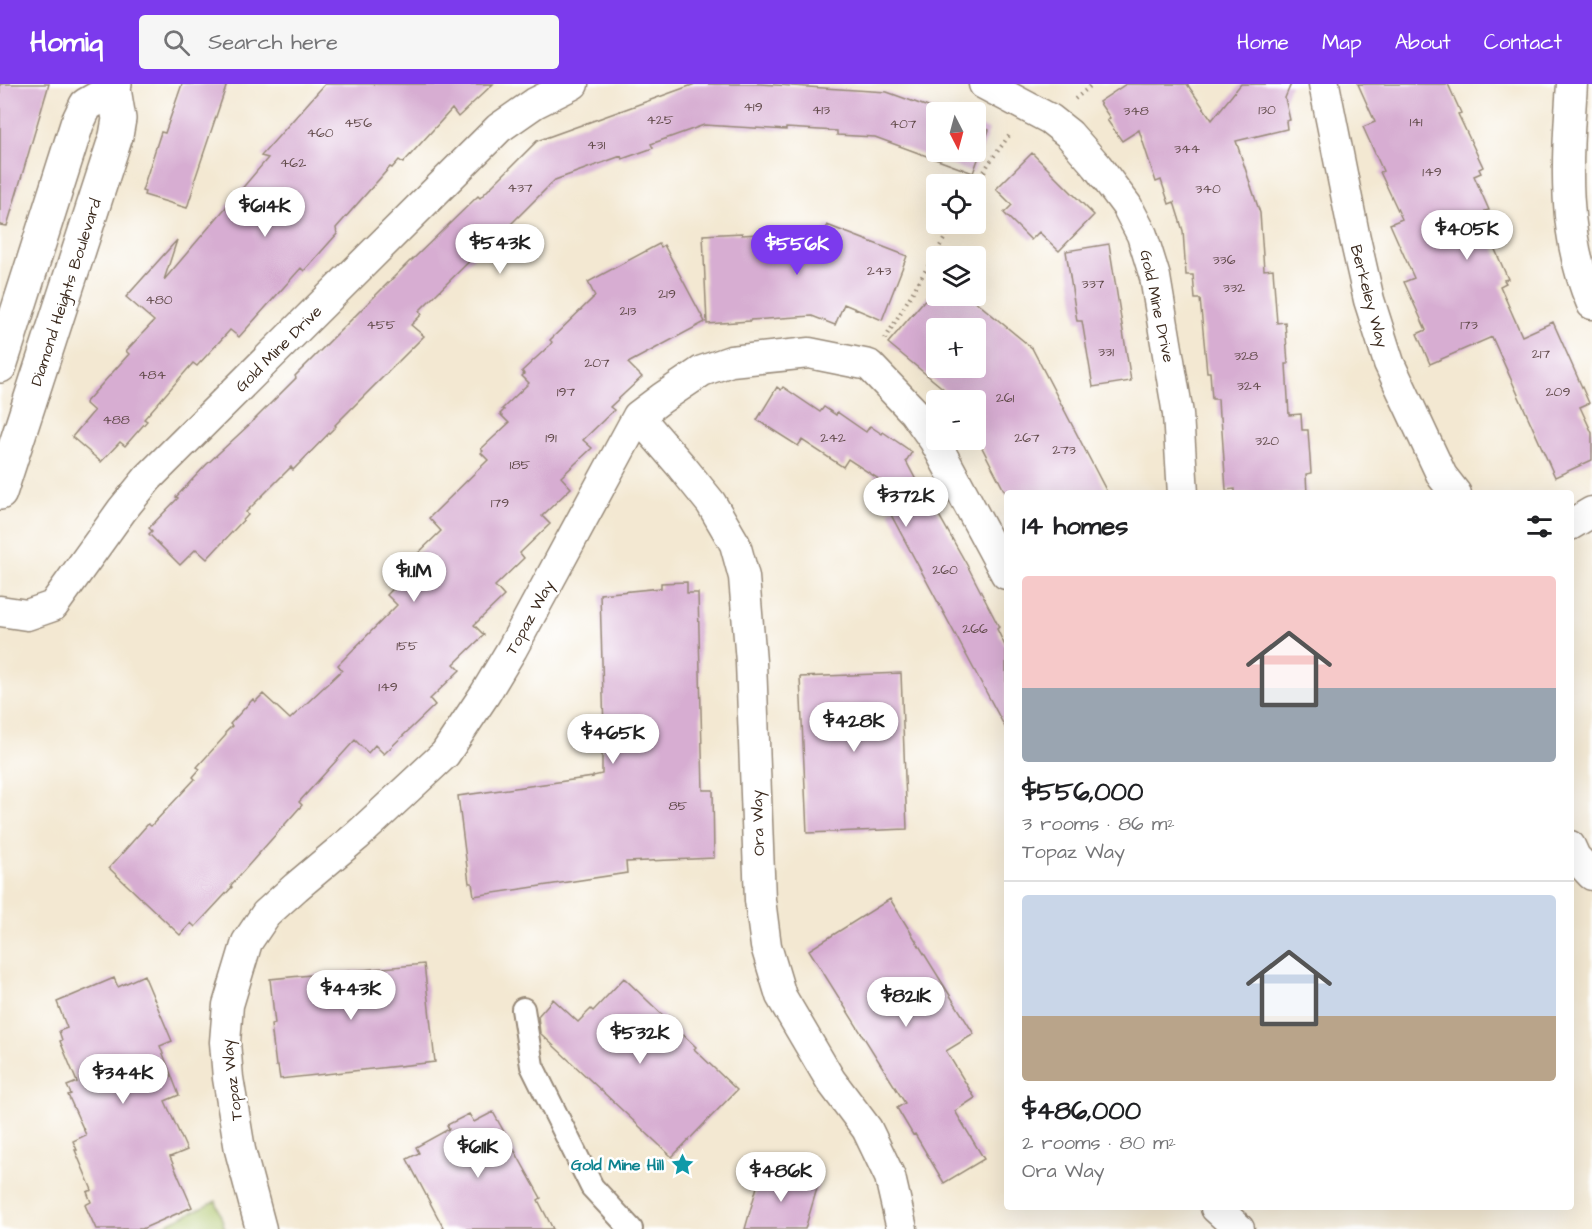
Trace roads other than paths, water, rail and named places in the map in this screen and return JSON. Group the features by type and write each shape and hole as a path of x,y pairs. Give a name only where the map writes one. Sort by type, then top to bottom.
{"main road":[{"name":"Diamond Heights Boulevard","path":"0,366 77,124 86,105 114,86 119,119 116,136 0,493"}],"street":[{"name":"Gold Mine Drive","path":"0,611 27,615 53,606 122,510 148,478 499,128 535,103 573,84"},
{"name":"Gold Mine Drive","path":"984,84 1050,119 1069,134 1127,206 1142,235 1155,277 1176,403 1183,490"},
{"name":"Berkeley Way","path":"1324,84 1356,245 1389,363 1442,476 1453,490"},
{"path":"1572,84 1567,159 1568,202 1574,249 1592,304"},
{"name":"Topaz Way","path":"261,1229 240,1150 228,1078 225,1042 228,1005 246,942 266,914 358,835 445,754 512,649 638,416 702,371 731,361 809,352 869,365 914,412 934,440 1004,570"},
{"name":"Ora Way","path":"638,416 711,503 735,544 744,577 751,662 760,900 766,945 781,996 831,1081 867,1129 890,1178 902,1229"},
{"path":"1574,523 1592,512"},
{"path":"1574,855 1592,875"},
{"path":"523,1009 532,1066 592,1187 631,1229"},
{"path":"1218,1210 1239,1229"}],"place":[{"name":"Gold Mine Hill","path":"682,1164"}]}
